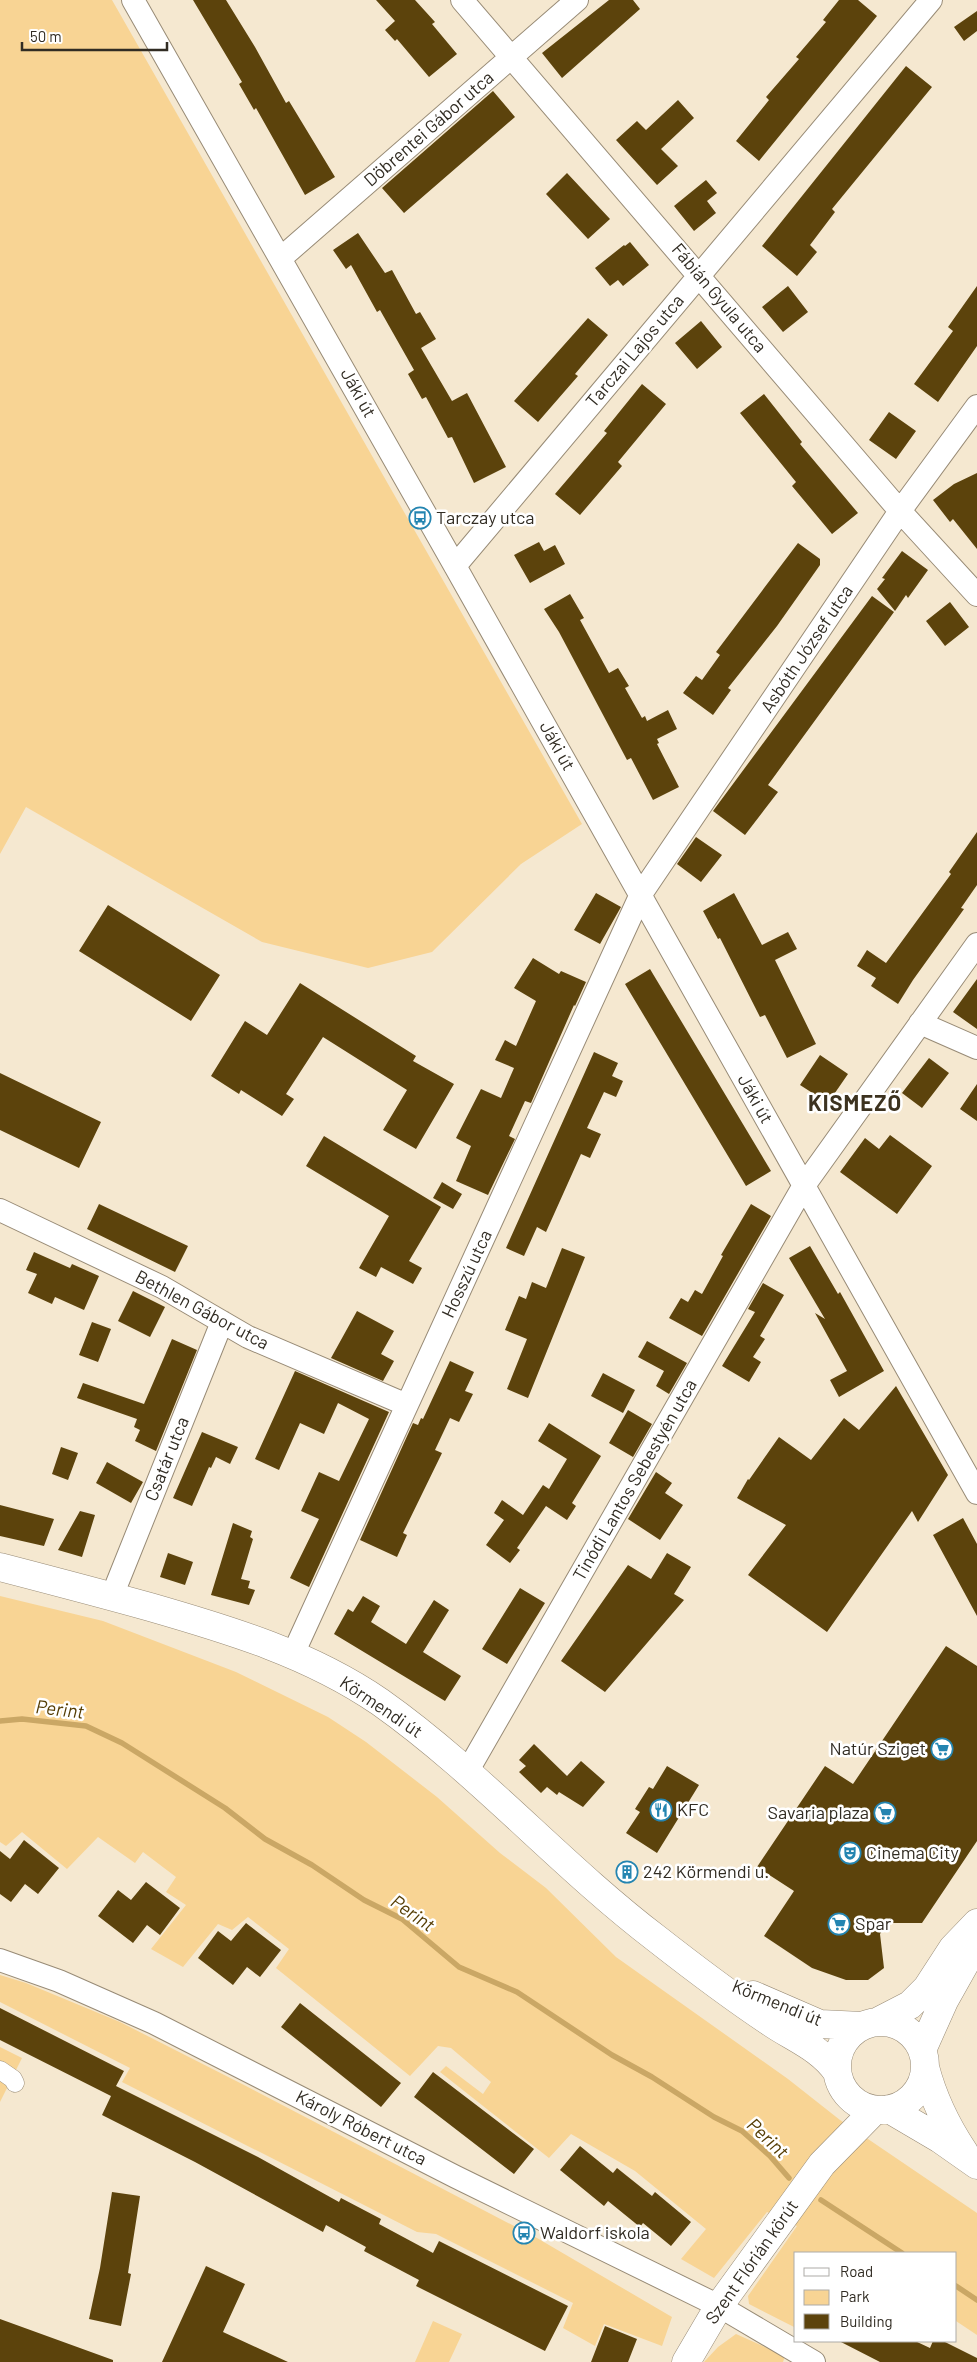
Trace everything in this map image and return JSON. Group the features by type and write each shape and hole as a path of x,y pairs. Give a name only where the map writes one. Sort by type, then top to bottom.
{"street":[{"name":"Jáki út","path":"133,0 641,894 803,1187 977,1493"},
{"name":"Fábián Gyula utca","path":"462,0 900,511 977,594"},
{"name":"Döbrentei Gábor utca","path":"281,258 577,0"},
{"name":"Tarczai Lajos utca","path":"455,566 698,274 932,0"},
{"name":"Asbóth József utca","path":"641,894 900,511 977,406"},
{"name":"Hosszú utca","path":"293,1654 641,894"},
{"name":"Tinódi Lantos Sebestyén utca","path":"467,1772 803,1187 977,944"},
{"path":"920,1023 977,1048"},
{"name":"Bethlen Gábor utca","path":"0,1210 162,1287 248,1337 406,1405"},
{"name":"Csatár utca","path":"112,1596 222,1322"},
{"name":"Körmendi út","path":"0,1567 112,1596 242,1634 293,1654 338,1677 378,1701 412,1726 467,1772 634,1921 695,1968 779,2028 813,2047 831,2062 841,2081"},
{"path":"973,2162 940,2139 882,2110 858,2104 841,2081 838,2054 850,2035 910,2004 927,1988 953,1948 977,1923"},
{"path":"882,2110 906,2102 921,2084 923,2058 944,2001 977,1942"},
{"name":"Károly Róbert utca","path":"0,1960 59,1981 154,2023 456,2177 719,2306 802,2359"},
{"name":"Körmendi út","path":"695,1968 820,2024 870,2024"},
{"path":"870,2024 891,2023 906,2030 923,2058 940,2111 973,2162"},
{"path":"0,2070 13,2079 15,2083"},
{"name":"Szent Flórián körút","path":"831,2151 840,2123 841,2081"},
{"name":"Szent Flórián körút","path":"686,2362 719,2306 831,2151 882,2110"}],"green space":[{"path":"0,0 112,0 582,824 521,864 432,952 368,968 262,942 26,807 0,854"},
{"path":"0,1596 103,1621 236,1672 328,1717 366,1742 437,1797 500,1853 546,1888 616,1957 788,2079 840,2120 977,2213 977,2335 957,2322 957,2252 794,2252 794,2327 749,2304 748,2296 797,2226 767,2212 714,2278 681,2259 706,2229 635,2171 571,2134 549,2158 440,2072 446,2066 483,2094 491,2082 451,2048 438,2046 410,2076 276,1968 289,1949 248,1917 232,1930 218,1924 183,1967 151,1949 186,1905 166,1892 176,1877 143,1852 135,1863 98,1837 67,1869 22,1832 6,1846 0,1842"},
{"path":"0,1975 26,1983 120,2022 537,2238 672,2317 662,2346 604,2324 595,2346 563,2328 573,2303 436,2234 417,2232 122,2082 130,2068 0,2002"},
{"path":"0,2047 22,2058 0,2102"},
{"path":"433,2321 462,2334 449,2362 415,2362"},
{"path":"736,2334 785,2356 783,2362 704,2362 718,2347"}],"building":[{"path":"193,0 226,0 286,103 289,101 335,177 305,195 256,108 254,110 239,84 242,82"},
{"path":"376,0 415,0 435,22 432,24 457,54 429,77 397,39 395,41 385,30 395,21"},
{"path":"609,0 633,0 640,9 562,78 542,53"},
{"path":"839,0 858,0 877,16 759,161 736,141 769,100 766,97 799,59 796,57 826,22 823,20"},
{"path":"977,11 977,31 964,41 954,27"},
{"path":"906,66 932,87 832,209 835,212 810,245 817,252 797,276 762,246"},
{"path":"493,91 515,117 404,213 382,188"},
{"path":"678,100 694,118 661,149 678,166 657,185 616,140 637,121 646,130"},
{"path":"567,173 610,219 588,239 546,194"},
{"path":"706,180 717,193 707,201 716,213 694,231 674,206"},
{"path":"358,233 385,273 392,270 416,314 420,312 436,339 421,348 452,401 467,393 506,467 474,483 452,437 448,438 426,397 422,399 408,374 414,370 380,310 377,312 351,265 346,269 333,250"},
{"path":"630,242 649,265 623,286 618,280 610,286 595,268"},
{"path":"788,286 808,312 783,332 762,307"},
{"path":"977,286 977,346 938,402 914,384 953,331 948,327"},
{"path":"588,318 608,335 575,374 578,376 538,422 514,401"},
{"path":"701,321 722,347 697,369 675,343"},
{"path":"642,384 666,404 618,462 622,466 580,515 555,494 607,433 604,431"},
{"path":"764,394 802,442 800,444 858,513 832,534 792,486 796,482 740,413"},
{"path":"889,412 916,431 896,459 869,440"},
{"path":"977,473 977,549 953,519 950,522 933,500 954,484"},
{"path":"539,542 544,551 555,545 565,564 530,583 514,555"},
{"path":"798,543 820,559 820,565 777,626 728,688 731,690 713,715 683,693 696,676 702,680 720,655 716,652"},
{"path":"902,551 928,570 908,598 906,595 895,611 877,589 885,579 882,578"},
{"path":"570,594 584,618 580,620 609,673 618,668 629,686 625,688 642,718 645,716 647,721 668,710 677,729 657,739 659,743 657,744 679,787 653,800 631,758 627,760 559,632 544,609"},
{"path":"872,596 894,612 768,785 778,792 745,835 713,811"},
{"path":"950,602 969,627 945,646 926,621"},
{"path":"977,832 977,885 961,908 964,909 898,1004 871,986 876,978 857,966 867,950 886,963 951,874 949,872"},
{"path":"696,837 722,855 701,882 677,864"},
{"path":"596,893 621,907 600,944 574,930"},
{"path":"734,893 762,945 788,932 797,949 775,960 816,1044 787,1058 765,1015 760,1017 720,938 718,939 703,911"},
{"path":"108,905 220,975 191,1021 79,951"},
{"path":"533,958 559,974 561,971 586,982 531,1103 525,1101 509,1136 515,1139 488,1195 456,1181 471,1146 456,1138 481,1089 501,1098 514,1068 495,1060 505,1040 516,1046 536,1001 514,988"},
{"path":"650,969 771,1171 746,1186 625,984"},
{"path":"977,979 977,1029 953,1012"},
{"path":"300,983 416,1056 413,1061 454,1084 416,1149 383,1130 407,1090 323,1037 286,1094 294,1099 282,1116 241,1090 239,1094 211,1076 245,1021 267,1035"},
{"path":"594,1052 618,1063 612,1076 623,1081 616,1097 604,1092 587,1128 601,1134 590,1158 581,1154 546,1232 537,1227 524,1256 506,1248"},
{"path":"820,1055 848,1074 828,1103 800,1085"},
{"path":"929,1058 949,1073 922,1108 902,1093"},
{"path":"0,1073 101,1122 79,1168 0,1130"},
{"path":"977,1084 977,1121 960,1109"},
{"path":"890,1135 932,1166 897,1214 840,1172 865,1138 879,1149"},
{"path":"324,1136 441,1207 409,1261 422,1268 413,1284 381,1267 376,1277 359,1268 389,1216 306,1166"},
{"path":"442,1182 462,1194 453,1209 433,1198"},
{"path":"99,1204 188,1246 175,1272 87,1229"},
{"path":"751,1204 771,1216 702,1336 669,1318 681,1298 688,1302 695,1290 702,1294 723,1256 721,1255"},
{"path":"810,1246 838,1294 840,1292 884,1371 839,1397 830,1380 847,1371 815,1313 825,1319 789,1258"},
{"path":"562,1248 585,1257 528,1398 507,1389 527,1339 505,1330 519,1296 526,1299 532,1282 546,1288"},
{"path":"34,1252 70,1268 72,1264 99,1276 84,1310 55,1297 52,1304 28,1293 37,1274 26,1270"},
{"path":"763,1283 784,1295 760,1336 765,1339 753,1357 761,1362 749,1382 722,1366 755,1312 748,1309"},
{"path":"133,1291 165,1307 150,1337 118,1321"},
{"path":"357,1311 394,1331 381,1354 394,1361 383,1381 331,1358"},
{"path":"92,1322 111,1329 98,1362 79,1355"},
{"path":"172,1339 197,1350 156,1451 135,1441 140,1430 134,1427 137,1419 77,1398 83,1383 144,1404"},
{"path":"647,1341 687,1363 669,1394 656,1386 664,1371 638,1357"},
{"path":"450,1361 474,1372 465,1391 473,1394 459,1422 450,1418 435,1450 442,1453 403,1533 407,1535 397,1557 360,1540 413,1423 418,1425 421,1418 423,1419"},
{"path":"295,1371 389,1412 309,1587 290,1578 319,1519 301,1511 319,1472 339,1481 369,1419 338,1403 324,1434 300,1423 279,1470 255,1459"},
{"path":"603,1373 635,1390 623,1413 591,1396"},
{"path":"896,1386 948,1475 918,1522 912,1511 827,1632 748,1575 786,1525 737,1498 748,1479 779,1437 811,1460 844,1418 859,1430"},
{"path":"628,1410 652,1424 633,1457 609,1443"},
{"path":"549,1423 601,1456 572,1503 576,1506 567,1520 546,1506 517,1548 520,1550 510,1563 486,1545 504,1520 494,1513 502,1500 523,1515 543,1485 549,1489 567,1459 538,1441"},
{"path":"202,1432 238,1447 230,1464 216,1457 211,1468 209,1467 192,1506 173,1498"},
{"path":"61,1447 78,1453 68,1480 52,1474"},
{"path":"107,1462 143,1482 131,1503 96,1483"},
{"path":"656,1472 672,1483 665,1493 683,1505 660,1540 628,1519"},
{"path":"0,1505 54,1519 44,1546 0,1536"},
{"path":"80,1511 95,1515 82,1557 58,1550"},
{"path":"963,1518 977,1544 977,1616 933,1535"},
{"path":"233,1523 252,1531 250,1537 253,1539 241,1579 250,1581 248,1588 255,1590 249,1605 211,1595"},
{"path":"168,1553 193,1562 185,1585 160,1577"},
{"path":"667,1553 691,1567 674,1594 684,1600 605,1692 561,1661 628,1565 651,1579"},
{"path":"520,1588 545,1603 507,1664 482,1649"},
{"path":"363,1596 380,1606 371,1622 406,1644 434,1600 449,1610 423,1652 461,1676 445,1701 334,1634 348,1609 353,1612"},
{"name":"Savaria plaza","path":"946,1646 977,1666 977,1841 922,1923 887,1923 880,1934 884,1968 868,1980 846,1980 812,1968 764,1936 794,1891 757,1867 825,1766 853,1784"},
{"path":"534,1744 567,1776 581,1761 605,1782 583,1807 559,1792 557,1795 547,1787 541,1793 519,1772 526,1766 519,1760"},
{"name":"KFC","path":"667,1766 699,1785 657,1853 626,1833 640,1812 635,1809 649,1787 653,1789"},
{"path":"24,1840 59,1868 38,1894 25,1884 11,1902 0,1894 0,1851 10,1859"},
{"path":"146,1882 180,1908 160,1935 147,1925 133,1943 98,1916 118,1890 131,1900"},
{"path":"246,1923 281,1950 260,1977 247,1967 233,1985 198,1958 218,1931 231,1941"},
{"path":"300,2003 401,2083 381,2107 281,2027"},
{"path":"0,2008 124,2071 116,2086 258,2157 339,2202 341,2198 381,2219 379,2224 433,2253 439,2241 568,2306 545,2351 416,2286 419,2280 364,2251 366,2247 326,2225 323,2232 195,2162 102,2115 111,2096 0,2040"},
{"path":"433,2072 534,2149 514,2174 414,2097"},
{"path":"580,2146 613,2173 617,2168 652,2196 655,2192 691,2222 671,2246 643,2223 640,2227 608,2201 604,2206 560,2170"},
{"path":"112,2192 140,2196 128,2273 131,2274 121,2326 89,2319 100,2268"},
{"path":"206,2266 245,2284 223,2332 288,2362 162,2362"},
{"path":"0,2319 113,2360 113,2362 0,2362"},
{"path":"605,2326 637,2339 628,2362 591,2362"},
{"path":"841,2342 917,2342 930,2348 933,2342 945,2342 977,2358 977,2362 880,2362"}],"waterway":[{"name":"Perint","path":"0,1721 22,1719 86,1726 122,1743 225,1808 265,1839 312,1865 364,1900 402,1919 459,1967 517,1992 612,2055 652,2077 714,2117 742,2131 770,2156 789,2178"},
{"name":"Perint","path":"821,2200 900,2252"},
{"name":"Perint","path":"957,2287 977,2300"}],"place":[{"name":"Tarczay utca","path":"420,518"},
{"name":"Natúr Sziget","path":"942,1749"},
{"name":"KFC","path":"661,1810"},
{"name":"Savaria plaza","path":"885,1813"},
{"name":"Cinema City","path":"850,1853"},
{"name":"242 Körmendi u.","path":"627,1872"},
{"name":"Spar","path":"839,1924"},
{"name":"Waldorf iskola","path":"524,2233"}],"district":[{"name":"KISMEZŐ","path":"855,1103"}]}
